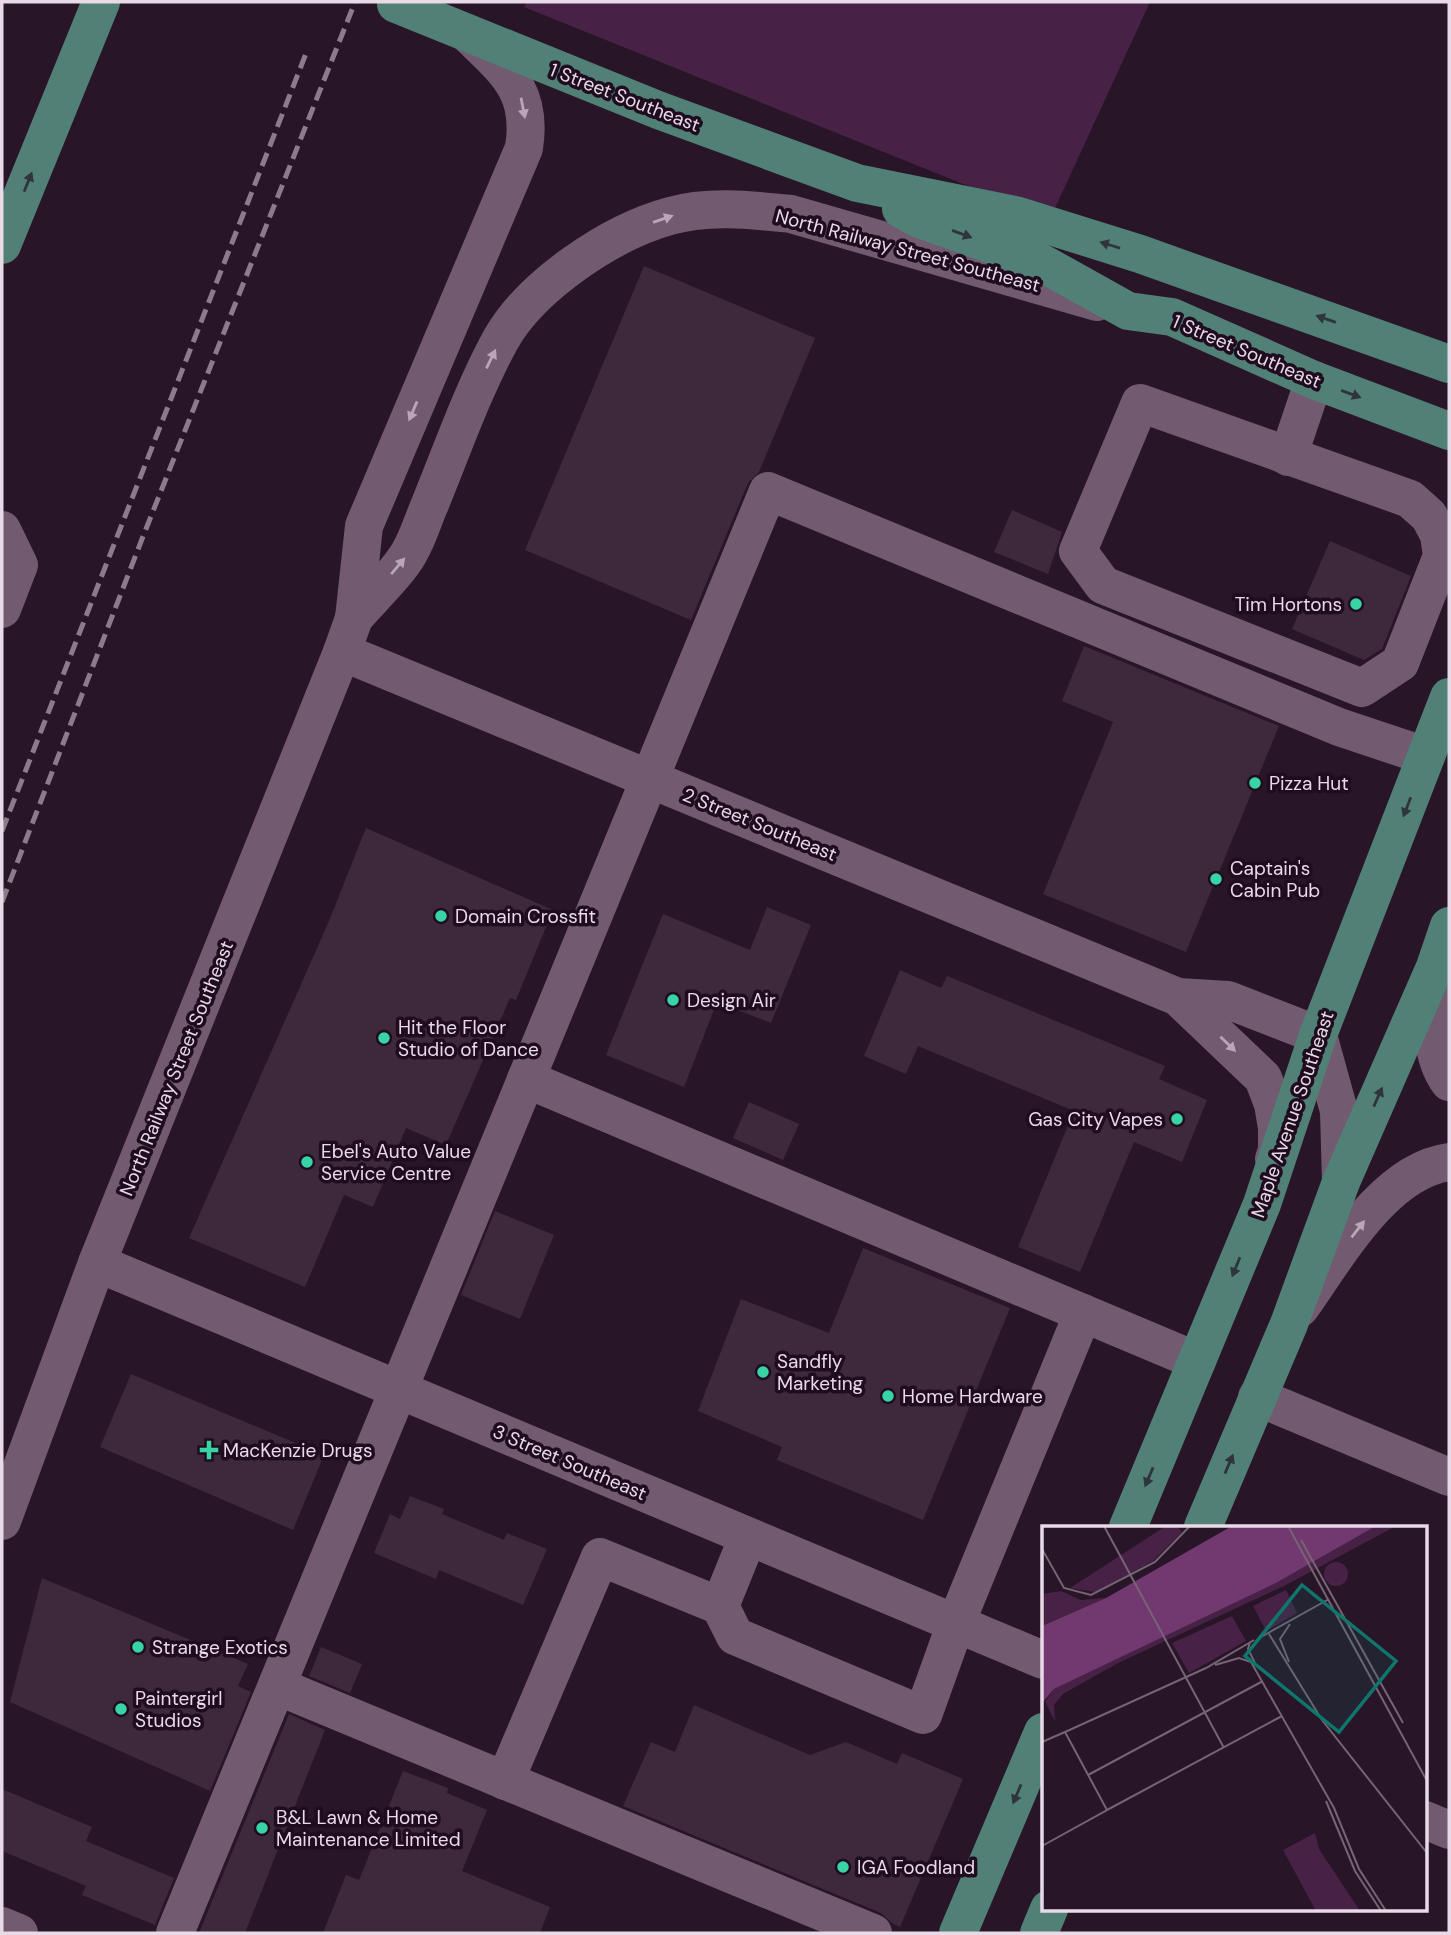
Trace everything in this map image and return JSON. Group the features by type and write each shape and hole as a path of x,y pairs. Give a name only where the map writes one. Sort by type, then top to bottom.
{"main road":[{"path":"2,245 102,2"},
{"name":"1 Street Southeast","path":"397,4 658,110 857,183 1015,215 1140,254 1449,363"},
{"name":"1 Street Southeast","path":"857,183 917,218 1040,262 1128,311 1172,317 1314,380 1449,431"},
{"path":"1390,341 1440,346 1449,344"},
{"name":"Maple Avenue Southeast","path":"1128,1526 1262,1204 1318,1035 1449,697"},
{"path":"1203,1526 1289,1324 1341,1182 1435,967 1449,926"},
{"path":"958,1933 1042,1734"},
{"path":"1039,1933 1049,1910"}],"street":[{"name":"North Railway Street Southeast","path":"2,1521 97,1263 348,635 364,526 524,148 524,108 518,89 504,69 469,35"},
{"name":"North Railway Street Southeast","path":"348,635 409,554 502,336 528,305 559,275 590,252 626,233 670,216 709,210 754,210 791,214 1128,311"},
{"path":"1288,457 1314,380"},
{"path":"1140,403 1288,457 1410,499 1429,516 1439,535 1442,556 1400,663 1362,688 1103,585 1078,551 1140,403"},
{"path":"175,1933 768,491 1339,727 1426,756"},
{"path":"2,530 19,565 2,609"},
{"name":"2 Street Southeast","path":"348,635 649,778 1178,997 1228,1000 1318,1035"},
{"path":"1435,967 1435,1050 1441,1070 1449,1082"},
{"name":"2 Street Southeast","path":"1178,997 1263,1078 1273,1104 1277,1150 1262,1204"},
{"path":"1318,1035 1339,1111 1341,1182"},
{"path":"526,1079 1197,1361"},
{"path":"1289,1324 1346,1243 1378,1204 1399,1183 1434,1164 1449,1162"},
{"name":"3 Street Southeast","path":"97,1263 1042,1660"},
{"path":"505,1781 600,1557 720,1606 735,1636 923,1714 956,1623 1083,1312"},
{"path":"1257,1397 1449,1477"},
{"path":"720,1606 748,1537"},
{"path":"277,1686 873,1933"},
{"path":"1426,1820 1449,1830"},
{"path":"2,1926 19,1933"}],"shaded area":[{"path":"527,2 1150,2 1050,219 524,7"}],"building":[{"path":"644,266 815,338 759,472 748,483 691,620 525,550"},
{"path":"1012,510 1062,532 1048,574 994,552"},
{"name":"Tim Hortons","path":"1330,541 1411,576 1382,649 1364,660 1292,629"},
{"path":"1084,646 1279,726 1186,952 1043,894 1113,722 1062,701"},
{"path":"366,828 553,910 516,1000 510,998 446,1145 406,1128 373,1207 344,1195 305,1287 189,1238 329,921"},
{"name":"Design Air","path":"767,907 811,925 771,1023 717,1002 684,1087 606,1055 663,914 750,950"},
{"path":"900,970 941,988 947,976 1165,1066 1159,1079 1207,1100 1182,1162 1134,1142 1080,1272 1018,1247 1074,1111 918,1046 906,1074 864,1056"},
{"path":"749,1102 799,1124 783,1160 733,1138"},
{"path":"495,1211 554,1235 520,1319 461,1295"},
{"name":"Home Hardware","path":"863,1248 1010,1308 923,1520 777,1460 782,1447 698,1411 741,1299 829,1333"},
{"name":"MacKenzie Drugs","path":"131,1374 324,1455 293,1530 100,1447"},
{"path":"410,1496 444,1509 442,1514 504,1540 507,1533 547,1549 523,1605 439,1570 436,1579 374,1553 390,1514 400,1519"},
{"path":"42,1578 248,1664 238,1686 251,1692 210,1791 10,1702"},
{"path":"321,1647 362,1664 350,1693 309,1676"},
{"name":"IGA Foodland","path":"694,1705 810,1755 846,1742 897,1764 902,1753 963,1779 900,1927 881,1913 623,1806 651,1742 675,1752"},
{"name":"B&L Lawn & Home Maintenance Limited","path":"289,1714 325,1730 245,1933 199,1933"},
{"path":"403,1771 448,1788 447,1793 487,1810 462,1871 550,1907 540,1933 323,1933 346,1875 359,1880"},
{"path":"2,1789 92,1827 86,1841 174,1878 155,1925 82,1895 86,1886 2,1851"}],"railway":[{"path":"2,902 142,539 355,2"},
{"path":"2,831 307,51"}],"place":[{"name":"Tim Hortons","path":"1356,604"},
{"name":"Pizza Hut","path":"1255,783"},
{"name":"Captain's Cabin Pub","path":"1216,879"},
{"name":"Domain Crossfit","path":"441,916"},
{"name":"Design Air","path":"673,1000"},
{"name":"Hit the Floor Studio of Dance","path":"384,1038"},
{"name":"Gas City Vapes","path":"1177,1119"},
{"name":"Ebel's Auto Value Service Centre","path":"307,1162"},
{"name":"Sandfly Marketing","path":"763,1372"},
{"name":"Home Hardware","path":"888,1396"},
{"name":"MacKenzie Drugs","path":"209,1450"},
{"name":"Strange Exotics","path":"138,1647"},
{"name":"Paintergirl Studios","path":"121,1709"},
{"name":"B&L Lawn & Home Maintenance Limited","path":"262,1828"},
{"name":"IGA Foodland","path":"843,1867"}]}
